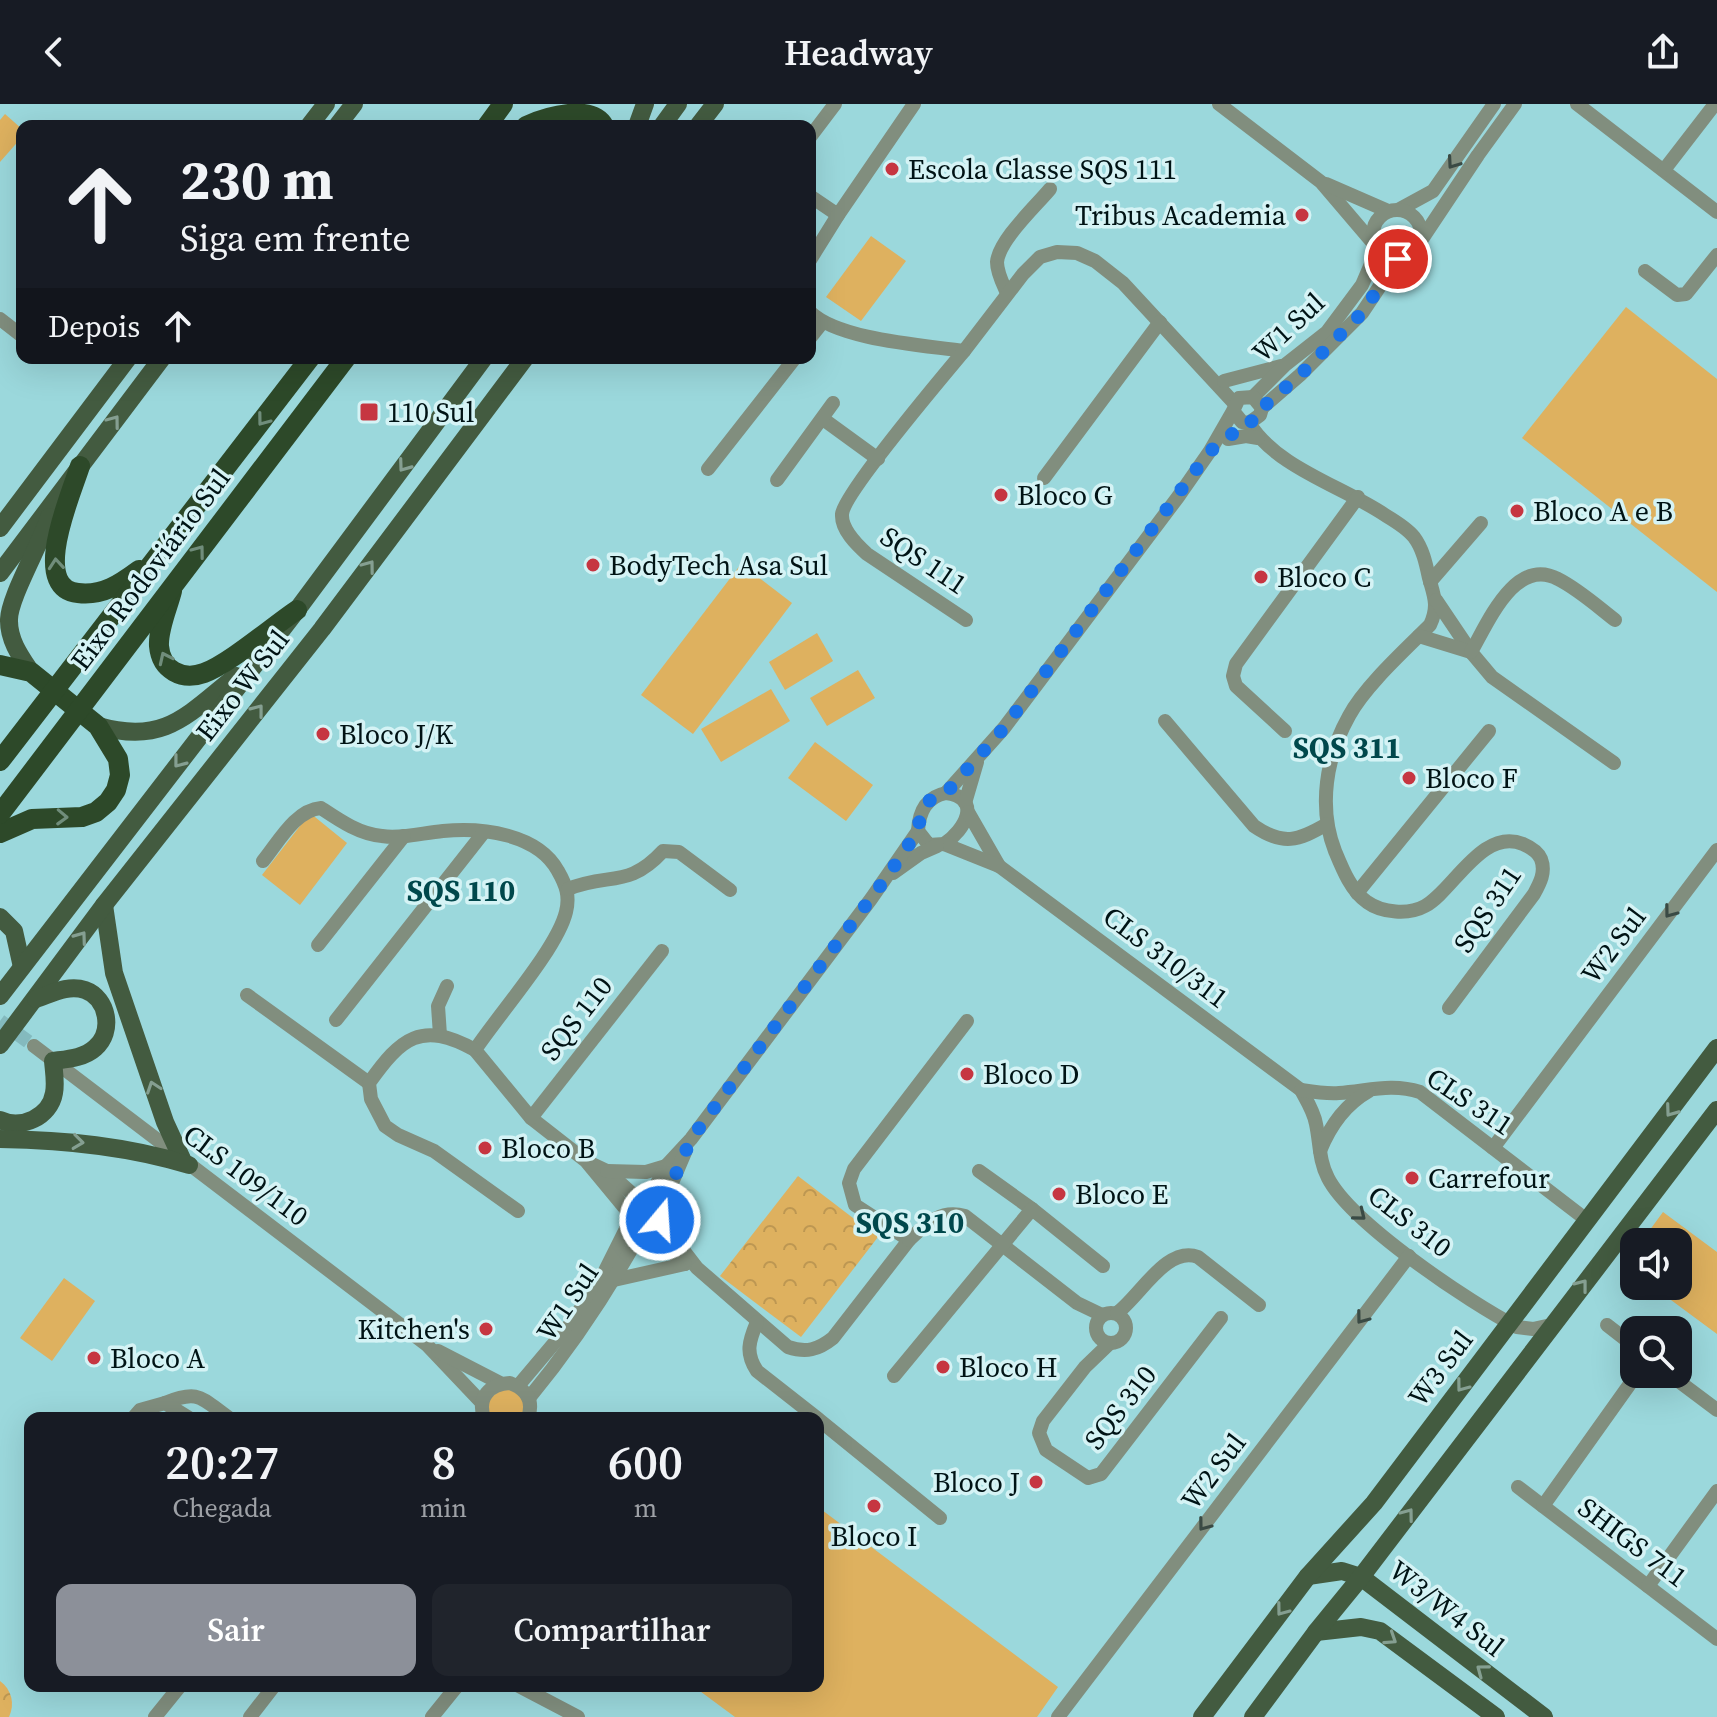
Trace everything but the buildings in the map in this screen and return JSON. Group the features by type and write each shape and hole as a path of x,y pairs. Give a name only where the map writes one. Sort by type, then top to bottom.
{"highway":[{"path":"539,120 573,107 590,110 602,120"},
{"name":"Eixo Rodoviário Sul","path":"0,761 305,364"},
{"name":"Eixo Rodoviário Sul","path":"0,814 341,364"},
{"path":"80,466 55,548 54,566 59,583 72,593 91,595 115,587 159,556"},
{"path":"174,583 158,643 162,659 170,670 181,676 206,673 297,610"},
{"path":"0,665 31,672 98,726 118,759 120,775 116,790 96,812 82,817 32,819 0,833"}],"main road":[{"path":"314,120 326,104"},
{"path":"342,120 354,104"},
{"path":"703,120 715,104"},
{"path":"0,528 123,364"},
{"path":"0,573 157,364"},
{"name":"Eixo W Sul","path":"0,996 297,610 480,364"},
{"name":"Eixo W Sul","path":"0,1045 104,905 322,629 521,364"},
{"path":"31,672 12,640 9,622 11,603 33,559 55,500"},
{"path":"98,726 124,732 158,731 187,714 260,657"},
{"path":"104,905 114,973 165,1122 186,1162"},
{"path":"0,917 14,931 22,967"},
{"path":"0,1120 20,1123 35,1119 47,1109 54,1096 53,1061 82,1055 96,1047 104,1036 107,1023 104,1007 96,996 83,989 65,988 35,1000"},
{"name":"W3 Sul","path":"1202,1717 1308,1576 1374,1503 1717,1048"},
{"path":"1253,1717 1717,1110"},
{"path":"0,1139 61,1140 133,1149 186,1162"},
{"path":"1375,1557 1389,1600"},
{"name":"W3/W4 Sul","path":"1308,1576 1342,1571 1361,1577 1544,1717"},
{"name":"W3/W4 Sul","path":"1316,1632 1361,1627 1380,1631 1497,1717"},
{"path":"1497,1717 1517,1696"}],"street":[{"path":"816,129 835,104"},
{"path":"816,250 914,104"},
{"path":"1219,104 1321,182 1375,246 1390,258 1398,259 1408,256 1420,242 1515,104"},
{"path":"1375,246 1372,230 1377,218 1433,191 1494,104"},
{"path":"1664,170 1715,104"},
{"path":"1580,105 1717,212"},
{"path":"1321,182 1416,217 1420,225 1420,242"},
{"path":"1007,293 997,262 1003,245 1050,189"},
{"path":"816,200 838,215"},
{"name":"W1 Sul","path":"946,793 1004,728 1210,451 1285,365 1327,332 1351,302 1375,246"},
{"name":"SQS 111","path":"966,620 867,554 853,541 842,514 878,459 1007,293 1040,257 1057,252 1077,253 1095,261 1123,283 1202,371 1248,409"},
{"path":"1645,271 1677,295 1682,295 1717,255"},
{"name":"W1 Sul","path":"1210,451 1228,439 1248,409 1300,375 1362,313 1398,259"},
{"path":"816,318 822,323 884,339 964,351"},
{"path":"0,319 16,331"},
{"path":"1044,478 1160,322"},
{"path":"816,330 822,323"},
{"path":"708,469 790,364"},
{"path":"1224,381 1285,365"},
{"name":"SQS 111","path":"1202,371 1224,381 1248,409"},
{"path":"777,480 833,403"},
{"path":"1248,409 1262,441 1279,457 1358,497 1414,537 1425,559 1436,600 1492,677 1614,763"},
{"path":"823,419 878,459"},
{"path":"1228,439 1246,436 1262,441"},
{"path":"1285,731 1236,686 1233,676 1236,664 1358,497"},
{"path":"1430,582 1481,523"},
{"path":"1471,652 1506,592 1519,580 1535,574 1559,579 1615,620"},
{"path":"1436,600 1436,613 1430,625 1349,715 1336,746 1323,793 1327,824 1342,867 1357,893 1489,731"},
{"path":"1419,636 1471,652"},
{"path":"1165,721 1254,826 1270,837 1286,841 1300,838 1327,824"},
{"name":"W1 Sul","path":"966,808 978,757"},
{"path":"629,1217 633,1206 644,1201 666,1166 691,1139 886,878 918,831 921,811 936,795 953,794 966,808 959,831 886,878"},
{"path":"263,861 298,818 316,808 359,830 380,836 446,830 484,832 519,838 552,859 568,889 566,912 531,972 475,1050"},
{"name":"CLS 310/311","path":"966,808 999,866"},
{"path":"918,831 924,841 940,845"},
{"path":"336,1020 484,832"},
{"path":"318,945 404,836"},
{"name":"SQS 311","path":"1357,893 1367,903 1382,909 1399,912 1423,908 1484,850 1518,842 1533,849 1541,859 1543,876 1534,894 1449,1008"},
{"name":"CLS 310/311","path":"940,845 999,866 1301,1090"},
{"name":"W2 Sul","path":"1493,1148 1717,850"},
{"path":"568,889 584,882 635,875 663,851 679,852 693,860 730,890"},
{"name":"SQS 110","path":"531,1118 662,951"},
{"path":"440,1035 438,1006 447,986"},
{"path":"247,995 369,1083"},
{"path":"909,1240 855,1205 849,1183 854,1169 967,1021"},
{"path":"518,1211 434,1151 385,1126 371,1099 369,1083 388,1056 404,1043 423,1036 440,1035 475,1050 531,1118 586,1161 607,1171 644,1201 655,1204 691,1266"},
{"name":"CLS 109/110","path":"34,1046 427,1345 500,1383 518,1386"},
{"path":"1320,1151 1326,1136 1343,1112 1374,1087"},
{"name":"CLS 311","path":"1301,1090 1333,1093 1374,1087 1406,1088 1420,1092 1588,1221"},
{"name":"CLS 310","path":"1301,1090 1316,1122 1327,1176 1346,1204 1409,1256 1509,1323"},
{"path":"645,1232 656,1227 691,1139"},
{"path":"586,1161 634,1228 645,1232 691,1266 788,1347 799,1351 812,1351 833,1338 909,1240 930,1221 943,1214 954,1213 965,1216 1108,1327"},
{"path":"607,1171 646,1172 666,1166"},
{"path":"979,1171 1103,1266"},
{"path":"894,1376 1032,1209"},
{"name":"W1 Sul","path":"518,1386 579,1312 605,1271 629,1217"},
{"name":"W1 Sul","path":"529,1398 563,1356 645,1232"},
{"name":"SQS 310","path":"1221,1318 1101,1474 1093,1478 1083,1477 1046,1450 1039,1433 1043,1421 1085,1367 1108,1327 1169,1260 1189,1254 1198,1257 1259,1305"},
{"name":"W2 Sul","path":"1058,1717 1409,1256"},
{"path":"614,1280 691,1266"},
{"path":"757,1322 749,1343 751,1362 757,1371 809,1412"},
{"path":"1509,1323 1526,1329 1551,1325"},
{"path":"1607,1325 1620,1335"},
{"name":"CLS 109/110","path":"427,1345 483,1410"},
{"path":"483,1410 485,1394 500,1383"},
{"path":"518,1386 529,1398 530,1412"},
{"path":"1543,1506 1627,1388"},
{"path":"1688,1388 1717,1410"},
{"path":"138,1412 184,1395 197,1395 221,1412"},
{"path":"165,1403 179,1412"},
{"path":"824,1424 940,1518"},
{"name":"SHIGS 711","path":"1518,1487 1717,1639"},
{"path":"1648,1586 1717,1491"},
{"path":"155,1717 175,1692"},
{"path":"250,1717 269,1692"},
{"path":"432,1717 452,1692"},
{"path":"530,1692 578,1717"}],"green space":[{"path":"5,114 16,124 16,144 0,162 0,120"},
{"path":"871,236 906,261 861,321 826,297"},
{"path":"1626,307 1717,379 1717,592 1522,438"},
{"path":"741,564 792,603 693,734 641,695"},
{"path":"817,633 833,661 785,690 769,662"},
{"path":"858,670 875,698 827,726 810,698"},
{"path":"771,689 790,721 721,762 701,729"},
{"path":"815,742 873,785 846,821 788,778"},
{"path":"310,813 347,843 300,905 262,875"},
{"path":"798,1176 878,1237 801,1337 720,1276"},
{"path":"1663,1212 1685,1228 1651,1228"},
{"path":"1692,1233 1717,1252 1717,1334 1671,1300 1692,1300"},
{"path":"64,1278 95,1301 52,1361 20,1338"},
{"path":"507,1386 524,1396 524,1412 488,1412 487,1400"},
{"path":"824,1512 1058,1687 1037,1717 735,1717 701,1692 824,1692"},
{"path":"0,1681 11,1698 9,1717 0,1717"}],"tunnel":[{"path":"0,1021 34,1046"}],"place":[{"name":"Escola Classe SQS 111","path":"892,169"},
{"name":"Tribus Academia","path":"1302,215"},
{"name":"110 Sul","path":"369,412"},
{"name":"Bloco G","path":"1001,495"},
{"name":"Bloco A e B","path":"1517,511"},
{"name":"BodyTech Asa Sul","path":"593,565"},
{"name":"Bloco C","path":"1261,577"},
{"name":"Bloco J/K","path":"323,734"},
{"name":"Bloco F","path":"1409,778"},
{"name":"Bloco D","path":"967,1074"},
{"name":"Bloco B","path":"485,1148"},
{"name":"Carrefour","path":"1412,1178"},
{"name":"Bloco E","path":"1059,1194"},
{"name":"Kitchen's","path":"486,1329"},
{"name":"Bloco A","path":"94,1358"},
{"name":"Bloco H","path":"943,1367"},
{"name":"Bloco J","path":"1036,1482"},
{"name":"Bloco I","path":"874,1506"}],"district":[{"name":"SQS 311","path":"1347,748"},
{"name":"SQS 110","path":"461,891"},
{"name":"SQS 310","path":"910,1223"}],"route":[{"path":"660,1220 660,1211 691,1139 886,878 918,831 921,811 936,795 946,793 1004,728 1210,451 1228,439 1242,422 1256,421 1262,408 1336,340 1362,313 1398,259"}]}
